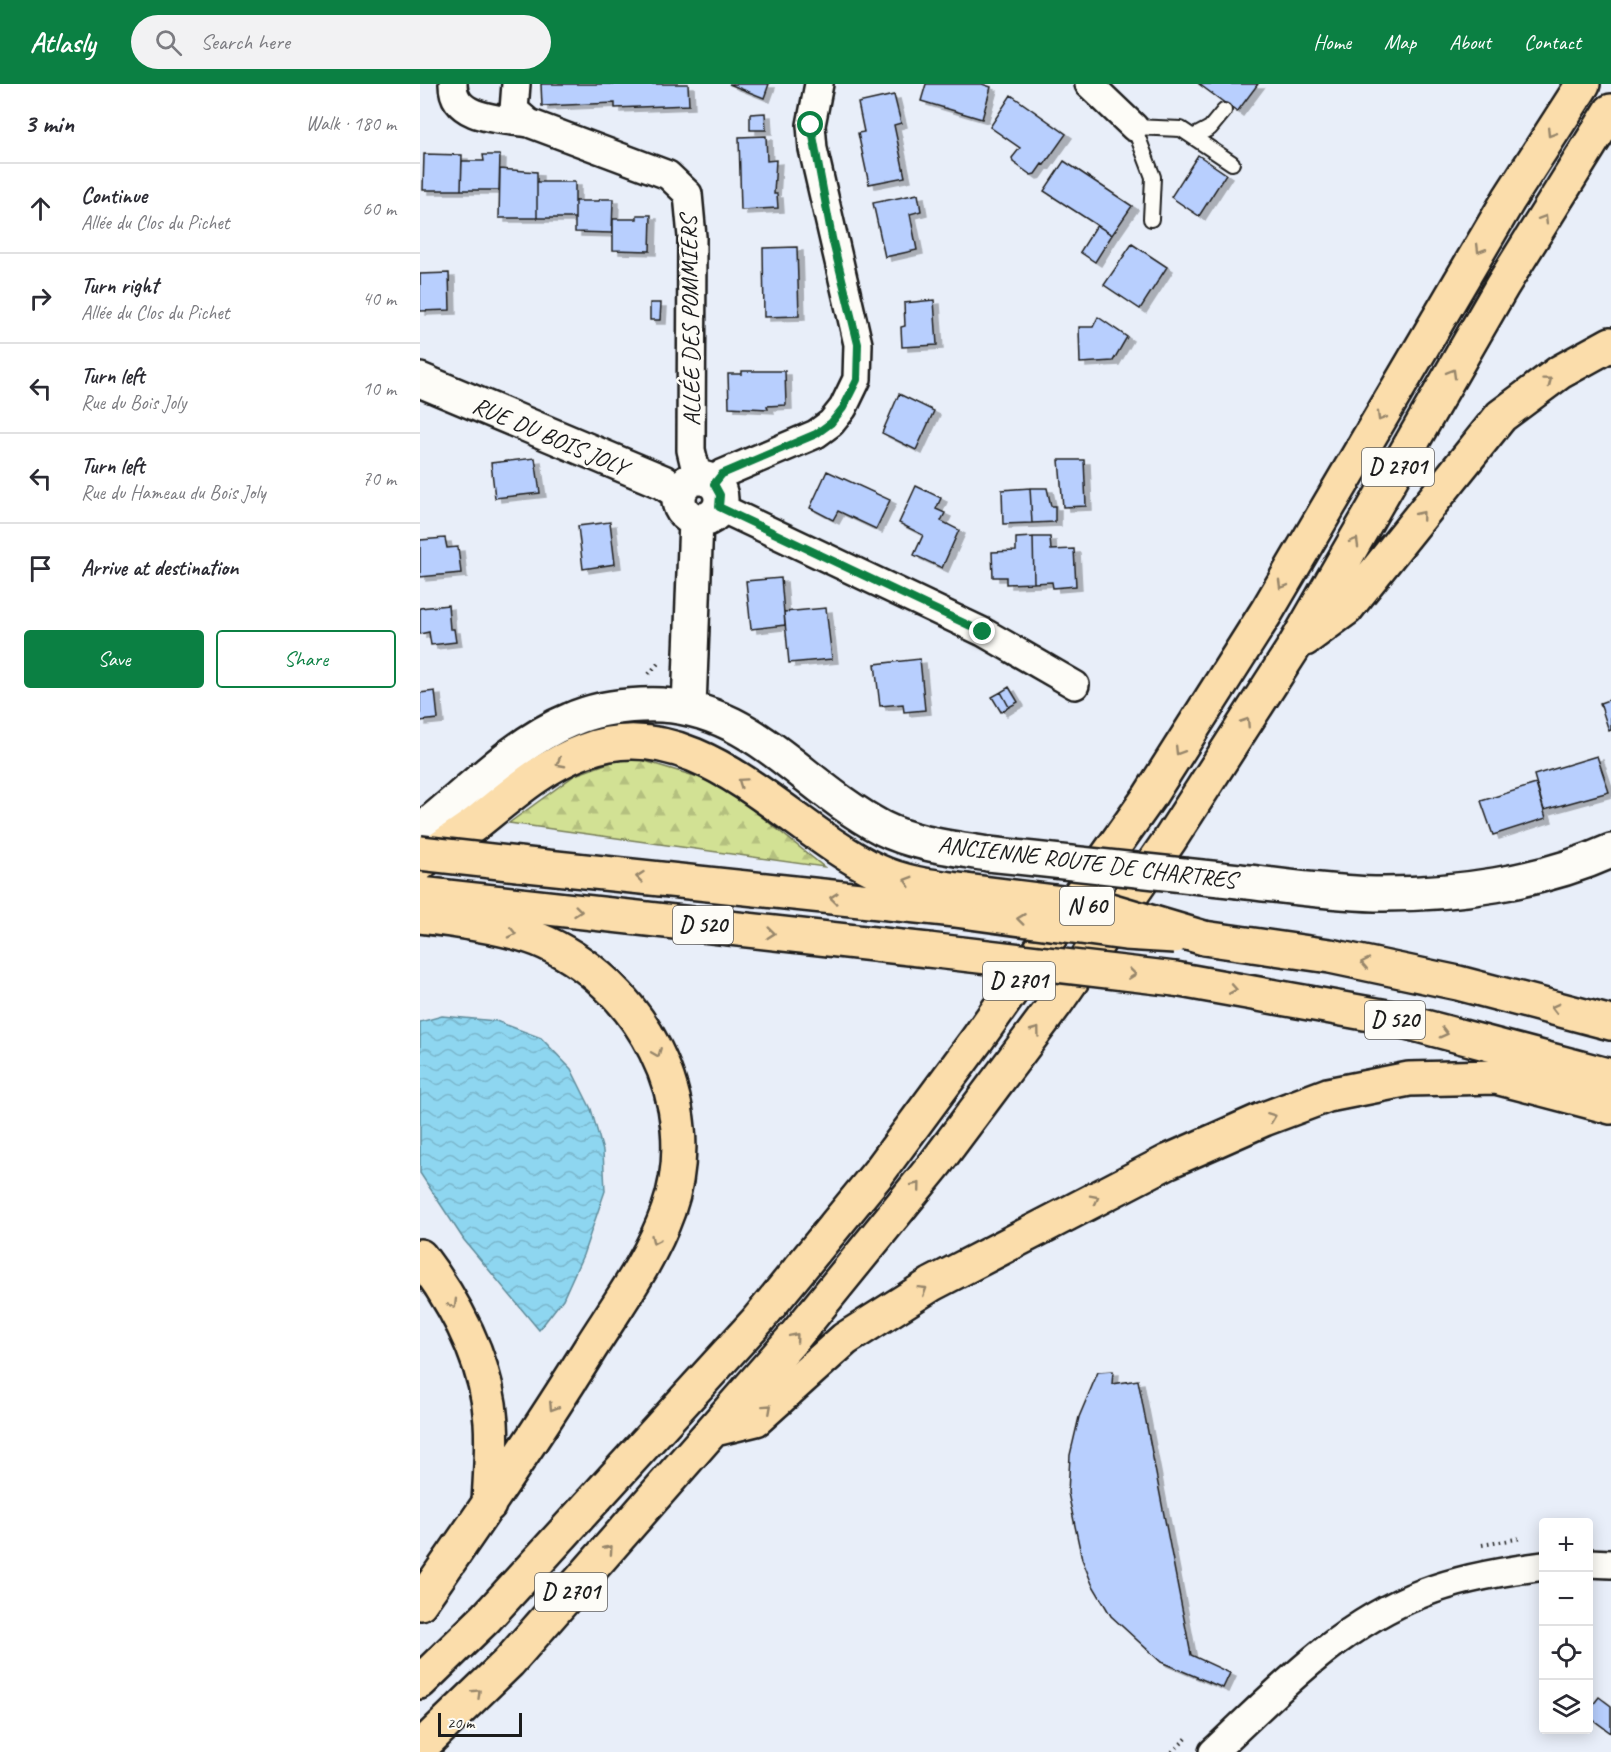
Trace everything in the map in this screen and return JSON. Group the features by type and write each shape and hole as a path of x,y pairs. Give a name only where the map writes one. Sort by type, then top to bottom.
{"main road":[{"name":"D 2701","path":"420,1682 486,1618 757,1321 879,1172 976,1041 1168,767 1267,611 1509,199 1583,84"},
{"name":"D 2701","path":"420,1748 509,1662 796,1335 936,1163 1056,1004 1169,841 1294,647 1502,286 1611,111"},
{"path":"1294,647 1346,609 1501,416 1560,372 1611,345"},
{"name":"RUE DU BOIS JOLY","path":"420,380 701,497"},
{"path":"689,707 701,497"},
{"name":"ANCIENNE ROUTE DE CHARTRES","path":"420,831 515,753 543,733 569,720 624,706 659,704 689,707 735,724 853,810 884,829 926,843 988,854 1319,891 1376,894 1446,891 1523,879 1611,851"},
{"path":"420,864 555,765 583,751 609,743 640,742 666,744 693,753 724,770 836,848 879,872 960,901"},
{"name":"D 520","path":"420,853 518,864 960,901"},
{"name":"D 520","path":"420,894 467,910 928,950 1175,979 1387,1017 1611,1076"},
{"name":"N 60","path":"960,901 1103,908 1204,938"},
{"path":"420,916 467,910 536,939 572,958 610,988 636,1014 653,1042 668,1080 681,1130 669,1210 647,1257 489,1504 420,1603"},
{"name":"D 520","path":"1204,938 1330,956 1458,983 1611,1023"},
{"path":"715,1429 756,1419 845,1339 932,1284 1169,1161 1264,1119 1328,1095 1409,1079 1496,1077 1611,1107"},
{"path":"420,1256 456,1308 483,1376 491,1421 489,1504"}],"street":[{"name":"ALLÉE DES POMMIERS","path":"453,84 453,94 461,106 475,114 529,123 668,176 688,194 692,237 691,450 701,497"},
{"path":"516,84 514,110 529,123"},
{"path":"819,84 811,125 813,149 858,344 857,380 843,408 831,423 816,434 722,474 701,497 983,632 1076,685"},
{"path":"1089,84 1134,127"},
{"path":"1593,1563 1611,1564"},
{"path":"1213,1752 1292,1678 1342,1637 1384,1611 1422,1593 1467,1579 1539,1567"}],"lane":[{"path":"1193,137 1210,128 1224,111"},
{"path":"1150,219 1153,177 1134,127 1181,129 1232,163"}],"green space":[{"path":"628,756 721,784 824,867 509,823 575,775"}],"water":[{"path":"442,1016 496,1021 541,1038 571,1069 591,1109 603,1151 605,1191 583,1255 563,1299 539,1330 464,1240 420,1173 420,1022"}],"building":[{"path":"541,84 688,84 689,105 615,108 615,103 542,106"},
{"path":"729,84 769,84 764,98"},
{"path":"926,84 982,84 991,87 982,119 921,101"},
{"path":"1199,84 1258,84 1237,112"},
{"path":"894,95 901,123 894,125 905,177 869,184 858,133 864,132 858,103"},
{"path":"1011,95 1066,134 1035,174 1031,175 1013,162 1012,158 1020,148 990,127"},
{"path":"765,113 766,130 750,130 750,114"},
{"path":"766,136 767,161 776,160 774,194 777,194 778,208 741,210 739,137"},
{"path":"424,154 462,155 461,190 423,190"},
{"path":"483,155 500,155 499,190 461,190 462,161 484,161"},
{"path":"1198,155 1226,174 1199,216 1171,197"},
{"path":"1064,161 1132,206 1112,235 1044,191"},
{"path":"500,169 537,172 537,218 499,218"},
{"path":"537,182 575,182 575,218 537,218"},
{"path":"918,194 921,211 910,214 917,250 885,257 873,203"},
{"path":"600,199 613,199 612,233 575,232 575,201 599,201"},
{"path":"637,215 651,215 650,251 613,250 613,219 637,219"},
{"path":"1097,225 1112,235 1095,262 1080,252"},
{"path":"1132,244 1167,267 1140,309 1104,285"},
{"path":"797,247 799,316 764,317 763,248"},
{"path":"449,273 450,310 420,311 420,274"},
{"path":"934,300 937,345 902,347 901,327 905,326 904,303"},
{"path":"650,303 661,303 660,320 650,320"},
{"path":"1098,317 1127,337 1113,361 1080,363 1079,327 1093,327"},
{"path":"742,371 785,371 786,405 767,406 768,409 729,407 728,374 742,374"},
{"path":"899,394 934,411 916,450 882,433"},
{"path":"535,458 540,493 495,498 491,463"},
{"path":"1059,460 1084,460 1086,506 1063,507"},
{"path":"827,471 890,500 876,529 838,511 833,520 810,508"},
{"path":"916,486 941,498 936,509 945,513 941,521 959,530 942,568 914,555 923,535 899,523"},
{"path":"1030,488 1032,523 1003,524 1002,490"},
{"path":"1030,488 1047,488 1051,506 1055,506 1055,522 1032,523"},
{"path":"610,522 615,564 583,569 578,526"},
{"path":"1033,537 1034,583 1006,584 1006,577 993,577 992,552 1016,551 1016,538"},
{"path":"1033,537 1050,537 1051,550 1074,549 1076,586 1053,588 1052,582 1034,583"},
{"path":"445,538 447,548 458,547 461,573 420,577 420,540"},
{"path":"781,578 785,625 751,629 746,581"},
{"path":"448,605 450,629 454,629 456,642 431,645 429,632 420,634 420,608"},
{"path":"826,608 832,659 789,663 784,612"},
{"path":"920,659 925,710 904,712 903,704 880,706 875,664"},
{"path":"1009,687 1018,702 1009,707 1001,692"},
{"path":"435,691 438,719 420,721 420,693"},
{"path":"1001,692 1009,707 1001,712 992,697"},
{"path":"1611,699 1611,730 1609,731 1600,703"},
{"path":"1597,756 1609,792 1544,810 1534,775"},
{"path":"1536,784 1546,818 1493,835 1481,801"},
{"path":"1113,1371 1112,1384 1138,1380 1191,1655 1230,1673 1223,1688 1161,1662 1111,1616 1092,1584 1082,1559 1068,1493 1070,1455 1079,1417 1098,1372"},
{"path":"1599,1697 1611,1706 1611,1733 1593,1720 1593,1705"}],"route":[{"path":"811,125 813,149 832,238 858,344 860,364 857,380 843,408 831,423 816,434 722,474 714,484 720,495 719,507 983,632"}]}
